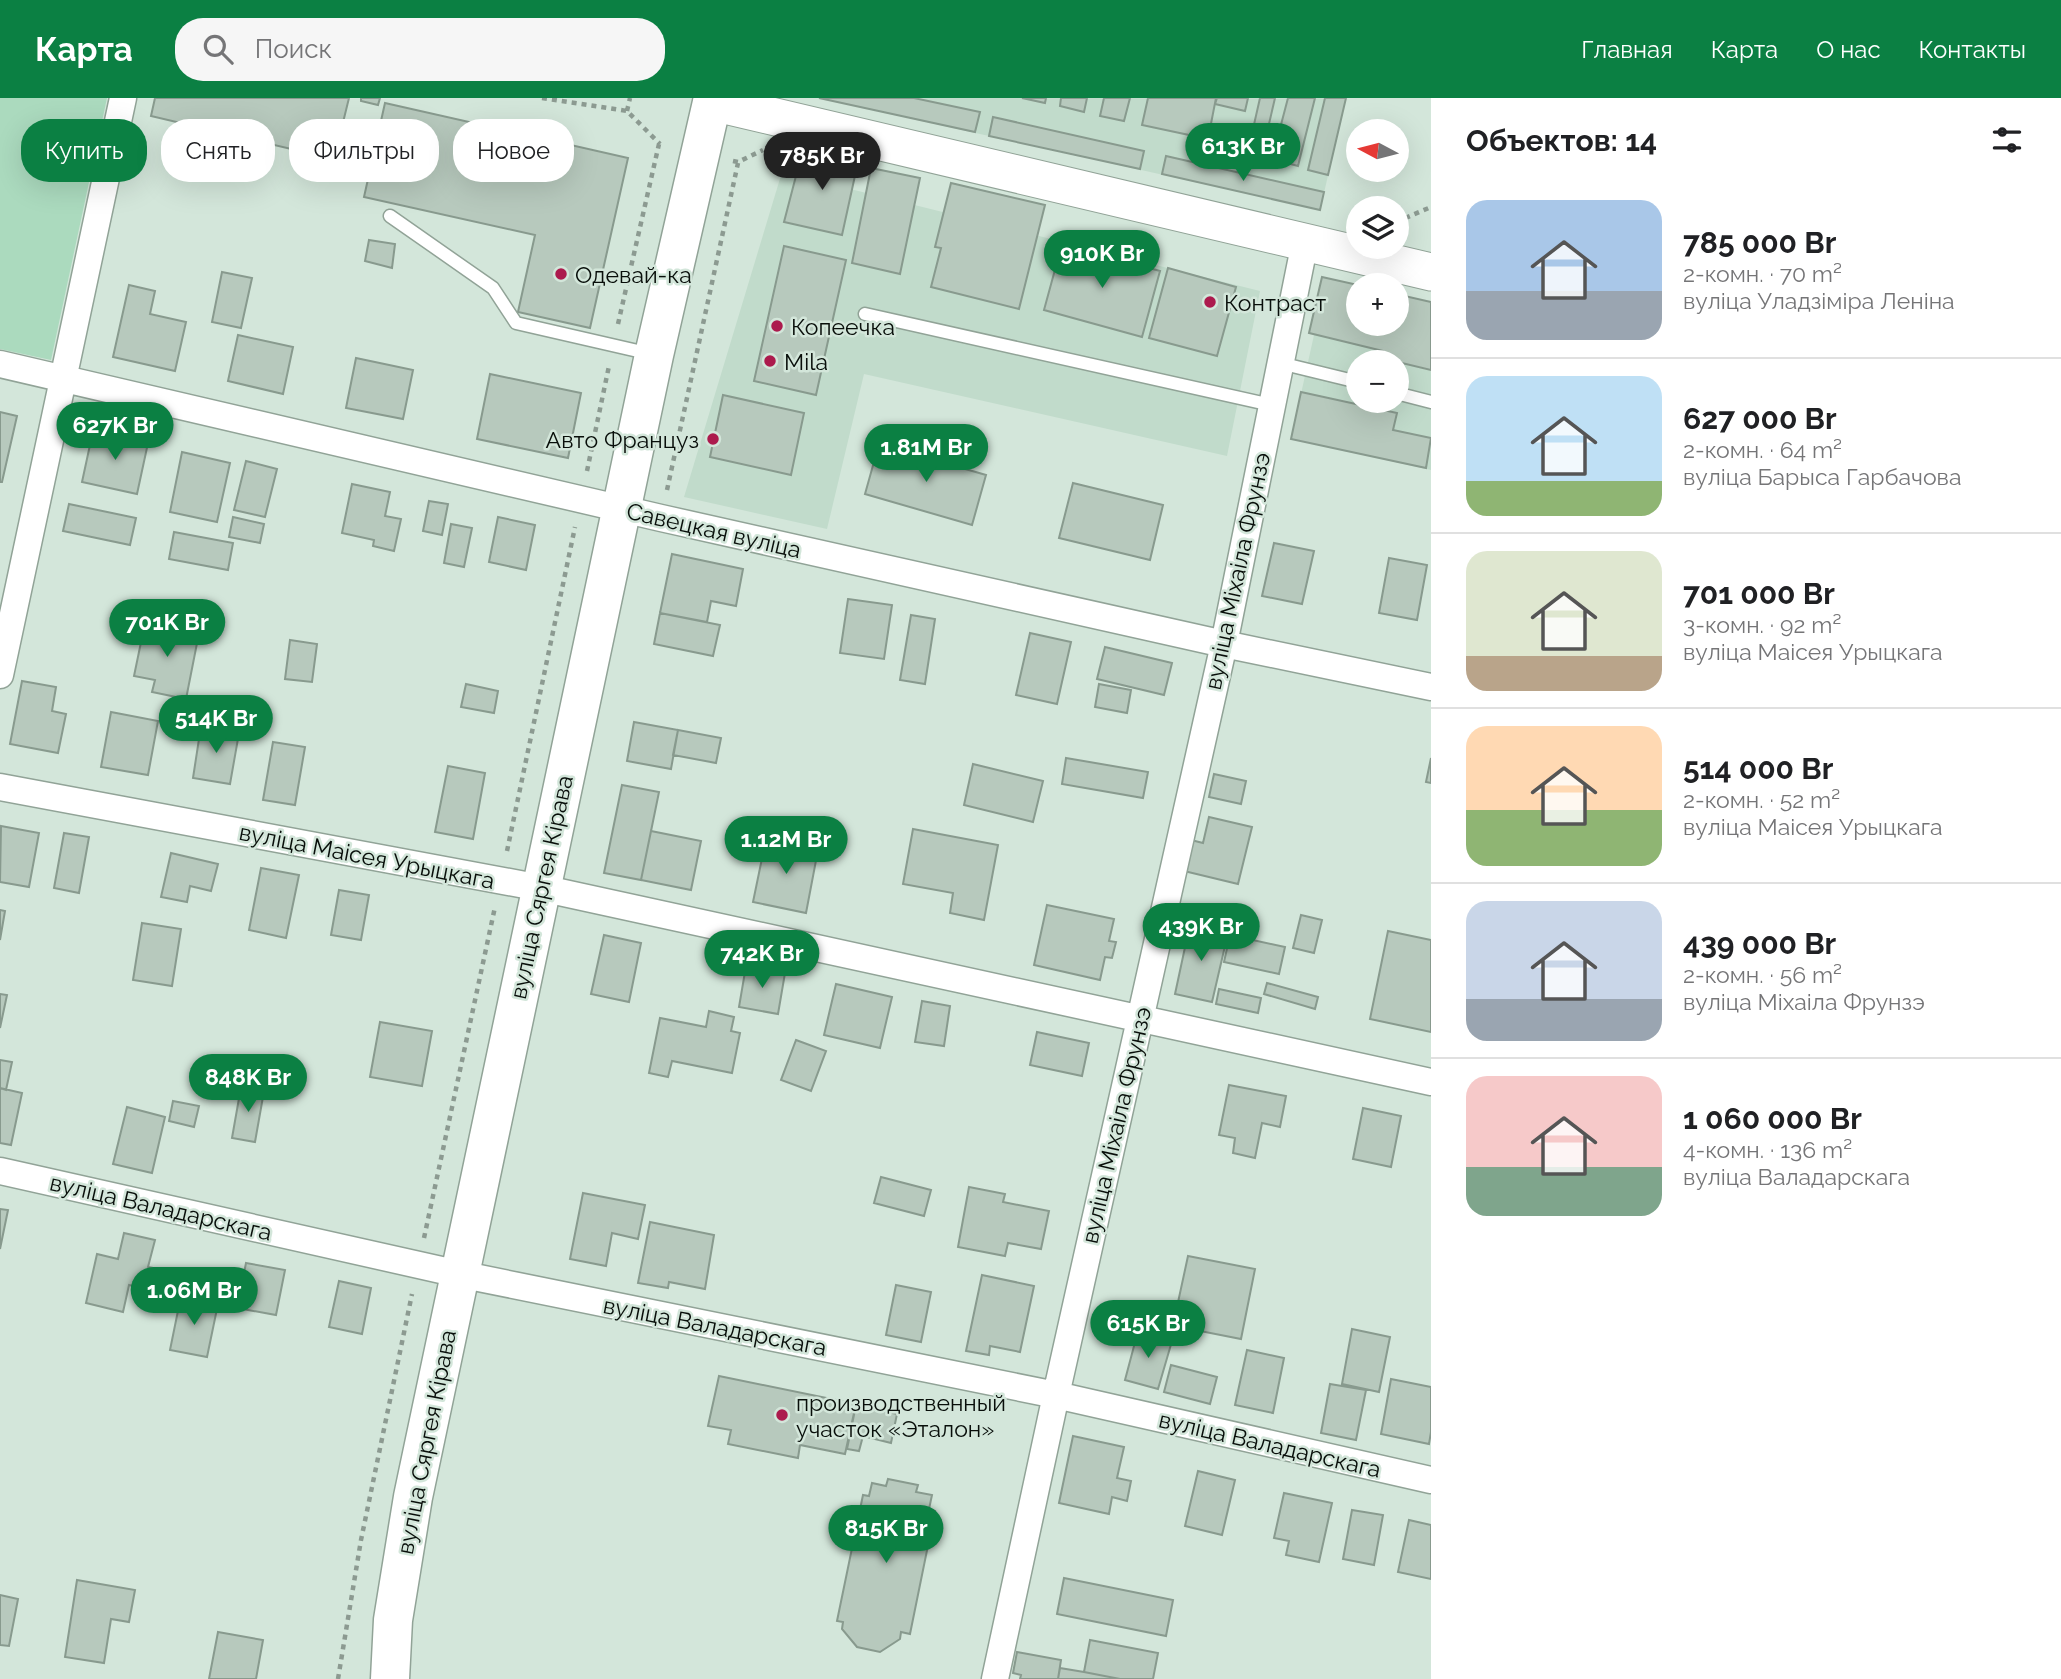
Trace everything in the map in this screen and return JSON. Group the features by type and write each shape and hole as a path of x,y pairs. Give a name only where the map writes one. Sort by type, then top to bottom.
{"main road":[{"path":"706,99 1431,272"},
{"name":"вуліца Сяргея Кірава","path":"390,1679 393,1620 412,1497 622,509 706,99"}],"street":[{"path":"0,675 123,98"},
{"name":"вуліца Міхаіла Фрунзэ","path":"995,1679 1224,643 1305,242"},
{"name":"Савецкая вуліца","path":"0,364 660,518 1431,687"},
{"name":"вуліца Маісея Урыцкага","path":"0,787 541,888 1431,1082"},
{"name":"вуліца Валадарскага","path":"0,1171 460,1274 1056,1395 1431,1480"}],"lane":[{"path":"390,216 493,288 516,323 654,355"},
{"path":"865,314 1271,405"},
{"path":"1280,363 1346,379"},
{"path":"1409,396 1431,402"}],"path":[{"path":"542,98 628,111 659,144"},
{"path":"628,111 630,98"},
{"path":"660,518 738,162"},
{"path":"1409,216 1431,207"},
{"path":"338,1679 361,1540 581,500"}],"shaded area":[{"path":"819,98 1346,98 1320,210"},
{"path":"782,172 1260,291 1227,456 864,374 827,529 684,497"},
{"path":"1322,277 1346,282 1346,336 1409,336 1409,316 1431,302 1431,470 1291,439 1314,335 1309,333"}],"green space":[{"path":"0,98 107,98 103,119 21,119 21,182 89,182 51,360 0,349"}],"building":[{"path":"155,98 349,98 344,119 289,119 289,148 275,145 275,119 164,119 151,116"},
{"path":"361,98 380,98 378,105 361,101"},
{"path":"819,98 914,98 980,112 975,132"},
{"path":"1022,98 1046,98 1045,103"},
{"path":"1061,98 1087,98 1084,112 1060,106"},
{"path":"1104,98 1130,98 1124,121 1100,116"},
{"path":"1148,98 1216,98 1208,139 1142,125"},
{"path":"1217,98 1248,98 1245,111 1215,104"},
{"path":"1260,98 1275,98 1262,154 1248,151"},
{"path":"1288,98 1315,98 1298,166 1272,159"},
{"path":"1325,98 1346,98 1328,175 1308,170"},
{"path":"385,103 456,119 453,119 453,182 574,182 574,146 628,158 590,328 518,312 535,235 364,197 367,182 439,182 439,119 381,119"},
{"path":"993,117 1144,151 1140,169 989,136"},
{"path":"803,149 858,162 842,235 784,222"},
{"path":"1166,156 1324,192 1320,210 1162,174"},
{"path":"871,168 920,178 900,274 852,263"},
{"path":"951,183 1045,205 1019,309 931,287 941,248 935,247"},
{"path":"369,240 395,244 392,268 365,261"},
{"path":"1062,244 1160,271 1142,337 1044,310"},
{"path":"784,246 846,260 816,395 754,381"},
{"path":"1168,268 1236,287 1217,356 1149,338"},
{"path":"222,272 252,278 241,328 212,322"},
{"path":"1322,277 1346,282 1346,336 1409,336 1409,297 1431,302 1431,370 1409,365 1409,350 1379,350 1309,333"},
{"path":"129,285 155,291 150,314 186,322 175,371 113,357"},
{"path":"238,335 293,347 283,394 228,381"},
{"path":"356,358 413,370 403,419 346,408"},
{"path":"490,374 581,393 568,458 477,439"},
{"path":"1301,392 1346,402 1346,413 1397,413 1393,430 1431,438 1426,468 1291,439"},
{"path":"723,395 804,413 791,475 710,457"},
{"path":"0,412 17,416 2,482 0,482"},
{"path":"93,431 148,443 137,494 82,482"},
{"path":"879,444 986,475 972,525 865,494"},
{"path":"182,452 230,463 217,522 170,512"},
{"path":"246,461 277,469 265,517 234,510"},
{"path":"1073,483 1163,505 1150,560 1059,538"},
{"path":"352,484 390,492 385,516 401,519 394,551 373,546 374,540 342,533"},
{"path":"429,501 448,504 442,535 423,531"},
{"path":"69,504 136,518 130,545 63,531"},
{"path":"233,517 264,524 260,543 229,537"},
{"path":"498,517 535,525 526,570 489,562"},
{"path":"451,524 472,528 464,567 444,563"},
{"path":"174,532 233,543 228,570 169,559"},
{"path":"1274,543 1314,551 1302,604 1262,596"},
{"path":"672,554 743,569 736,606 711,601 707,622 660,613"},
{"path":"1389,558 1427,565 1417,620 1379,613"},
{"path":"848,599 892,605 884,659 840,653"},
{"path":"660,613 720,625 713,656 654,644"},
{"path":"911,615 935,619 925,684 900,680"},
{"path":"145,623 199,633 186,699 152,692 155,680 134,676"},
{"path":"1030,633 1071,642 1057,704 1016,695"},
{"path":"290,640 317,644 312,682 285,679"},
{"path":"1105,647 1172,663 1164,695 1097,679"},
{"path":"22,681 56,687 52,711 66,714 58,753 10,744"},
{"path":"466,684 498,691 494,713 461,707"},
{"path":"1099,684 1131,690 1127,713 1095,707"},
{"path":"111,712 158,721 148,775 101,767"},
{"path":"634,722 678,730 671,769 627,761"},
{"path":"201,726 239,733 230,784 193,778"},
{"path":"678,730 721,738 716,763 673,755"},
{"path":"273,742 305,747 295,805 263,800"},
{"path":"1066,758 1148,772 1143,798 1062,784"},
{"path":"1431,758 1431,783 1426,782"},
{"path":"973,764 1043,781 1033,822 964,805"},
{"path":"448,766 485,773 473,839 435,832"},
{"path":"1214,774 1246,781 1241,804 1209,797"},
{"path":"622,785 659,792 641,880 604,873"},
{"path":"1209,817 1252,827 1238,884 1184,871 1191,840 1203,843"},
{"path":"1,826 39,833 29,887 0,882"},
{"path":"913,829 998,845 984,920 950,913 953,893 903,884"},
{"path":"651,831 701,841 691,890 641,880"},
{"path":"64,833 89,837 79,893 54,888"},
{"path":"766,839 818,850 806,913 753,902"},
{"path":"171,853 218,864 211,891 190,886 187,902 161,897"},
{"path":"261,868 299,875 286,938 249,930"},
{"path":"339,890 369,895 361,940 331,935"},
{"path":"1047,905 1114,919 1109,941 1116,942 1112,958 1105,957 1100,980 1034,965"},
{"path":"0,910 5,911 0,940"},
{"path":"1301,915 1322,920 1314,953 1293,948"},
{"path":"142,923 181,929 172,986 133,980"},
{"path":"1190,924 1228,933 1212,1002 1175,994"},
{"path":"1388,931 1431,940 1431,1032 1370,1019"},
{"path":"604,935 641,943 629,1002 591,994"},
{"path":"1230,935 1285,947 1279,974 1224,962"},
{"path":"746,966 785,973 778,1014 739,1007"},
{"path":"1267,983 1318,997 1315,1009 1264,994"},
{"path":"836,984 892,997 880,1048 824,1035"},
{"path":"1219,989 1261,998 1258,1013 1216,1004"},
{"path":"0,994 7,995 0,1028"},
{"path":"922,1001 950,1006 944,1046 915,1042"},
{"path":"709,1011 734,1017 731,1031 740,1033 732,1073 672,1061 668,1077 649,1073 660,1018 706,1027"},
{"path":"380,1022 432,1031 422,1086 370,1077"},
{"path":"1037,1032 1089,1043 1082,1076 1030,1065"},
{"path":"796,1040 826,1051 811,1091 781,1080"},
{"path":"0,1060 12,1062 6,1090 0,1088"},
{"path":"1229,1085 1286,1096 1280,1127 1262,1123 1255,1158 1233,1153 1235,1138 1219,1135"},
{"path":"241,1087 264,1091 255,1142 232,1138"},
{"path":"0,1088 22,1093 11,1145 0,1143"},
{"path":"173,1101 199,1106 194,1127 169,1121"},
{"path":"127,1107 165,1117 152,1173 113,1164"},
{"path":"1363,1108 1401,1116 1391,1167 1353,1159"},
{"path":"881,1177 931,1190 924,1216 874,1203"},
{"path":"969,1187 1005,1194 1003,1202 1049,1211 1041,1249 1008,1243 1005,1256 958,1247"},
{"path":"583,1193 645,1205 638,1239 612,1233 606,1266 570,1259"},
{"path":"0,1209 8,1210 0,1249"},
{"path":"650,1222 714,1235 705,1289 669,1282 668,1288 638,1283"},
{"path":"124,1233 155,1240 148,1267 164,1270 159,1292 129,1285 123,1312 86,1303 97,1254 118,1259"},
{"path":"1188,1256 1255,1269 1241,1339 1195,1330 1198,1311 1177,1307"},
{"path":"246,1263 285,1270 276,1315 237,1308"},
{"path":"982,1275 1034,1286 1020,1352 990,1346 989,1355 966,1351"},
{"path":"339,1281 371,1288 362,1334 329,1327"},
{"path":"896,1285 931,1292 921,1342 886,1335"},
{"path":"181,1296 218,1304 207,1357 170,1350"},
{"path":"1352,1329 1390,1337 1379,1392 1342,1384"},
{"path":"1138,1331 1172,1341 1158,1389 1125,1380"},
{"path":"1247,1350 1284,1358 1273,1413 1235,1405"},
{"path":"1171,1365 1217,1377 1210,1404 1164,1392"},
{"name":"производственный участок «Эталон»","path":"719,1376 856,1404 845,1454 800,1445 798,1458 728,1444 731,1430 708,1426"},
{"path":"1391,1379 1431,1387 1429,1444 1381,1434"},
{"path":"1330,1384 1366,1390 1356,1440 1321,1433"},
{"path":"856,1405 897,1414 891,1443 863,1436 859,1451 847,1449"},
{"path":"1073,1436 1124,1447 1117,1478 1131,1481 1127,1501 1112,1497 1109,1514 1059,1503"},
{"path":"1198,1471 1235,1480 1222,1535 1185,1526"},
{"path":"888,1479 918,1485 916,1492 932,1495 929,1509 935,1511 910,1634 901,1632 900,1639 880,1652 857,1647 842,1629 843,1622 837,1621 863,1495 869,1496 872,1483 886,1486"},
{"path":"1284,1493 1332,1503 1319,1562 1286,1555 1289,1541 1274,1538"},
{"path":"1352,1510 1383,1515 1374,1565 1343,1559"},
{"path":"1409,1520 1431,1525 1431,1579 1398,1572"},
{"path":"1064,1578 1173,1600 1166,1636 1057,1614"},
{"path":"77,1580 135,1590 129,1622 111,1619 104,1663 65,1657"},
{"path":"0,1595 18,1599 9,1646 0,1645"},
{"path":"218,1632 263,1640 256,1679 209,1679"},
{"path":"1090,1640 1158,1653 1153,1679 1120,1679 1084,1672"},
{"path":"1017,1652 1061,1660 1058,1679 1020,1679 1021,1675 1013,1673"},
{"path":"1060,1668 1084,1672 1120,1679 1058,1679"}],"place":[{"name":"Одевай-ка","path":"561,274"},
{"name":"Контраст","path":"1210,302"},
{"name":"Копеечка","path":"777,326"},
{"name":"Mila","path":"770,361"},
{"name":"Авто Француз","path":"713,439"},
{"name":"производственный участок «Эталон»","path":"782,1415"}]}
